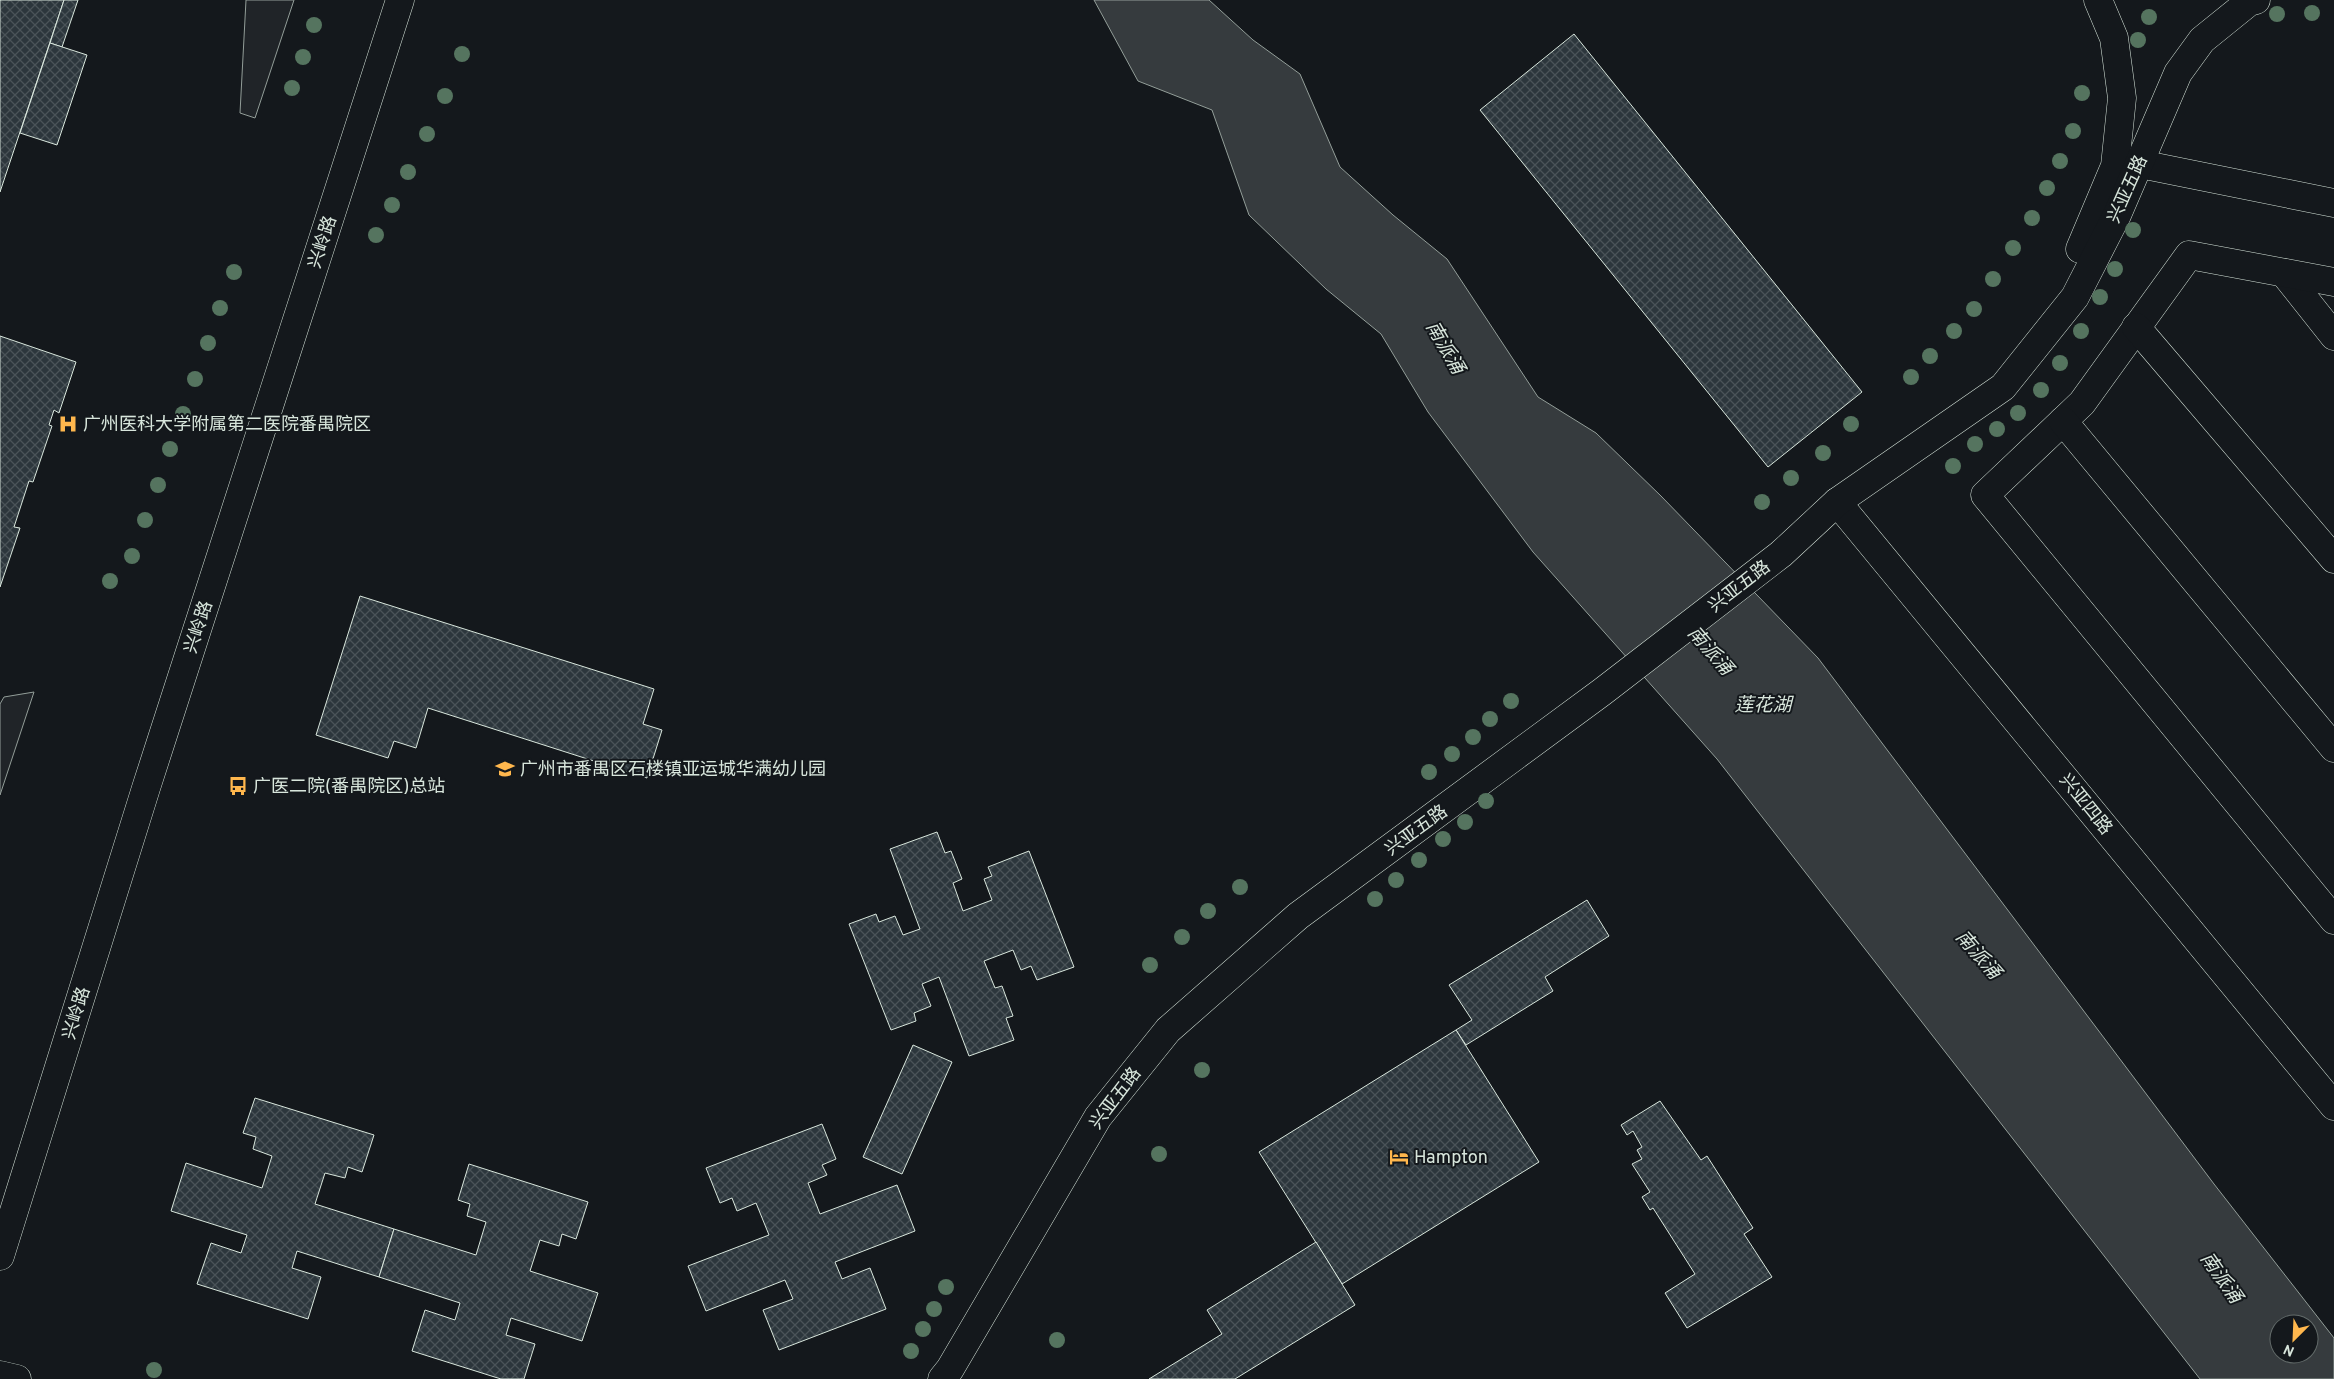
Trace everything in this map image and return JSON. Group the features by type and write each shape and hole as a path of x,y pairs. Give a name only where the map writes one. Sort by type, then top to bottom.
{"street":[{"name":"兴岭路","path":"0,1256 146,788 400,0"},
{"name":"兴亚五路","path":"2003,387 2086,238 2115,166 2122,98 2114,38 2098,0"},
{"name":"兴亚五路","path":"942,1379 950,1370 1098,1118 1168,1030 1298,916 1602,692 1781,554 1838,502 2003,387 2075,297 2117,215 2140,164 2151,132 2178,73 2202,40 2249,2 2256,0"},
{"path":"2140,164 2334,203"},
{"path":"2334,282 2189,255 2082,402 1985,495 2334,920"},
{"path":"2284,273 2334,336"},
{"path":"2136,328 2334,559"},
{"path":"2063,421 2334,748"},
{"name":"兴亚四路","path":"1838,502 2334,1106"},
{"path":"0,1375 17,1379"}],"shaded area":[{"path":"246,0 294,0 255,118 240,113"},
{"path":"34,692 0,795 0,704 4,697"}],"water":[{"name":"莲花湖","path":"1094,0 1209,0 1253,40 1300,74 1340,167 1393,215 1447,259 1538,397 1596,433 1661,496 1818,658 2214,1184 2315,1314 2269,1314 2269,1364 2319,1364 2319,1319 2334,1338 2334,1379 2200,1379 1717,759 1533,552 1428,412 1381,334 1326,289 1249,215 1212,110 1138,81"}],"building":[{"path":"0,0 64,0 0,192"},
{"path":"64,0 78,0 62,47 50,43"},
{"path":"1574,34 1862,392 1768,467 1480,110"},
{"path":"50,43 87,55 57,145 20,133"},
{"path":"0,336 76,362 59,413 54,410 49,425 52,426 33,482 29,481 14,527 20,528 0,587"},
{"path":"360,596 654,689 643,724 662,730 647,778 428,708 416,748 394,741 388,758 316,735"},
{"path":"937,832 945,853 951,851 962,879 953,883 963,911 992,900 984,879 992,876 988,867 1029,851 1074,967 1037,980 1031,966 1021,970 1013,950 984,961 995,988 1002,986 1013,1016 1006,1018 1014,1040 969,1056 939,977 922,984 931,1006 914,1013 916,1021 891,1030 849,924 876,914 879,922 895,916 903,935 920,929 890,849"},
{"path":"1587,900 1609,936 1545,977 1553,991 1466,1045 1456,1030 1472,1020 1449,985"},
{"name":"Hampton","path":"1456,1030 1539,1162 1342,1284 1259,1152"},
{"path":"913,1045 952,1062 902,1174 863,1157"},
{"path":"255,1098 374,1135 362,1172 348,1167 345,1178 325,1173 315,1204 394,1229 379,1277 297,1251 292,1268 321,1277 308,1319 197,1284 211,1243 241,1253 247,1235 171,1211 186,1163 262,1188 272,1156 253,1149 256,1137 243,1133"},
{"path":"1660,1101 1701,1160 1707,1156 1753,1228 1744,1234 1772,1277 1687,1328 1665,1293 1695,1274 1653,1208 1650,1210 1642,1197 1650,1192 1632,1164 1642,1159 1637,1150 1642,1147 1633,1131 1627,1135 1621,1125"},
{"path":"822,1124 836,1159 822,1165 827,1175 808,1183 820,1214 897,1185 915,1231 835,1262 842,1279 870,1268 886,1309 779,1350 763,1310 793,1299 785,1280 706,1311 688,1266 769,1235 756,1203 737,1211 732,1198 720,1203 706,1168"},
{"path":"469,1164 588,1202 576,1239 562,1234 559,1246 540,1240 530,1271 598,1293 582,1341 511,1318 506,1335 535,1344 524,1379 501,1379 412,1351 425,1310 455,1320 460,1303 379,1277 394,1229 476,1255 486,1222 467,1216 470,1204 458,1200"},
{"path":"1316,1242 1355,1305 1235,1379 1149,1379 1222,1334 1207,1310"}],"place":[{"name":"广州医科大学附属第二医院番禺院区","path":"68,424"},
{"name":"广州市番禺区石楼镇亚运城华满幼儿园","path":"505,769"},
{"name":"广医二院(番禺院区)总站","path":"238,786"},
{"name":"Hampton","path":"1399,1157"}],"water label":[{"name":"南派涌","path":"1446,347"},
{"name":"南派涌","path":"1711,650"},
{"name":"南派涌","path":"1979,954"},
{"name":"南派涌","path":"2222,1277"}]}
